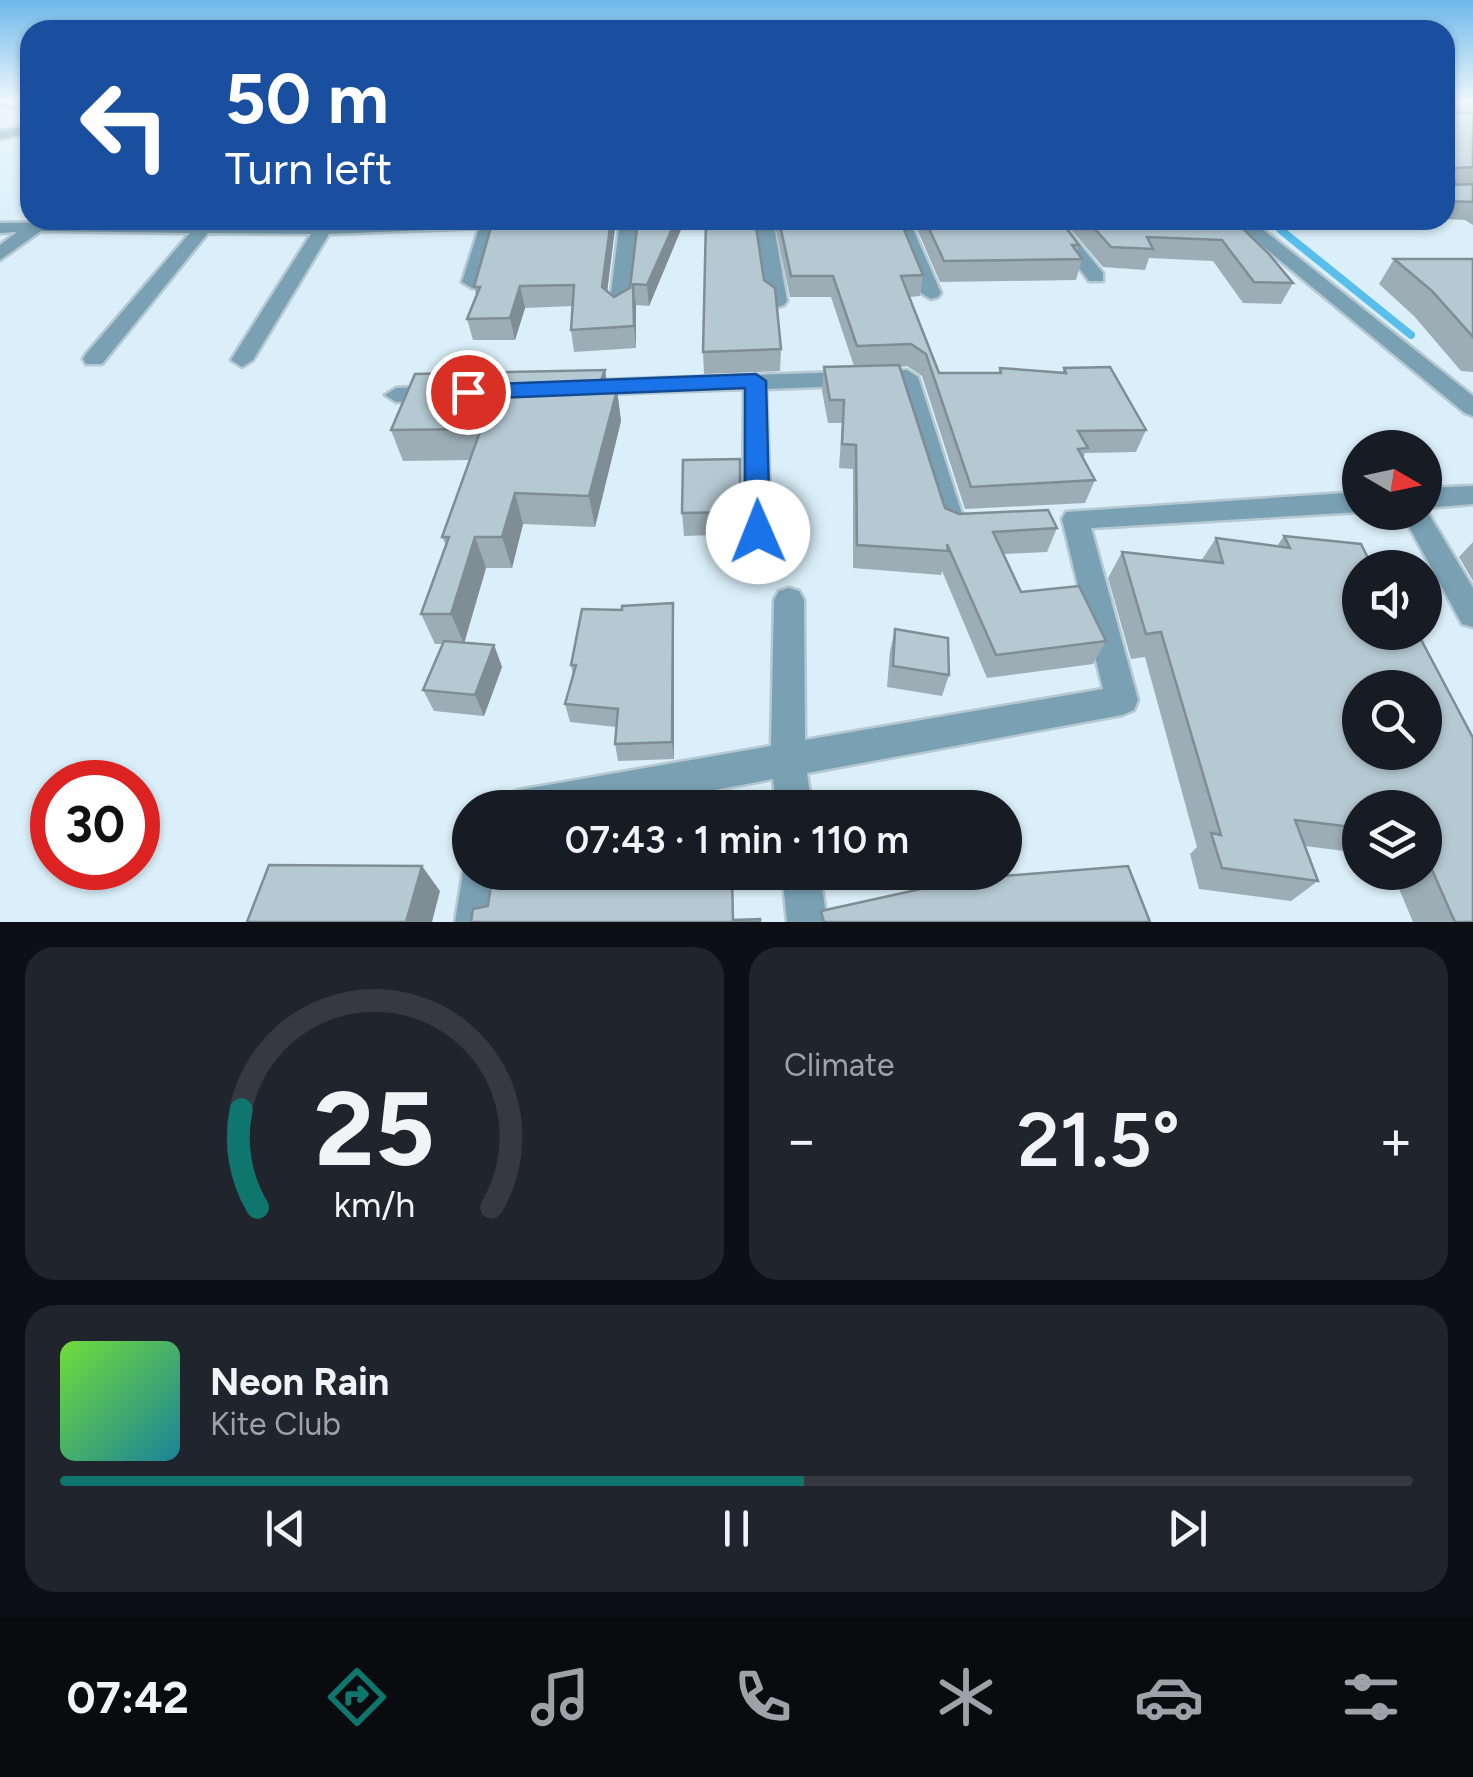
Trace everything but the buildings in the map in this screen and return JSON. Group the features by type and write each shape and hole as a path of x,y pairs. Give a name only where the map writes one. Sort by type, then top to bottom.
{"street":[{"path":"0,254 31,230"},
{"path":"94,359 201,230"},
{"path":"242,360 323,230"},
{"path":"472,282 486,230"},
{"path":"619,309 628,230"},
{"path":"766,230 777,301"},
{"path":"904,230 932,292"},
{"path":"1059,230 1096,277"},
{"path":"1252,230 1473,408"},
{"path":"547,389 907,377 952,524 987,523"},
{"path":"756,381 758,532"},
{"path":"396,395 471,392"},
{"path":"1442,497 1473,495"},
{"path":"620,790 1122,700 1066,519 1342,503"},
{"path":"1424,530 1473,615"},
{"path":"790,600 788,760 792,790"},
{"path":"474,922 479,890"},
{"path":"803,890 807,922"}],"waterway":[{"path":"1280,230 1285,234"},
{"path":"1282,231 1411,335"}],"route":[{"path":"468,392 756,381 758,532"}]}
